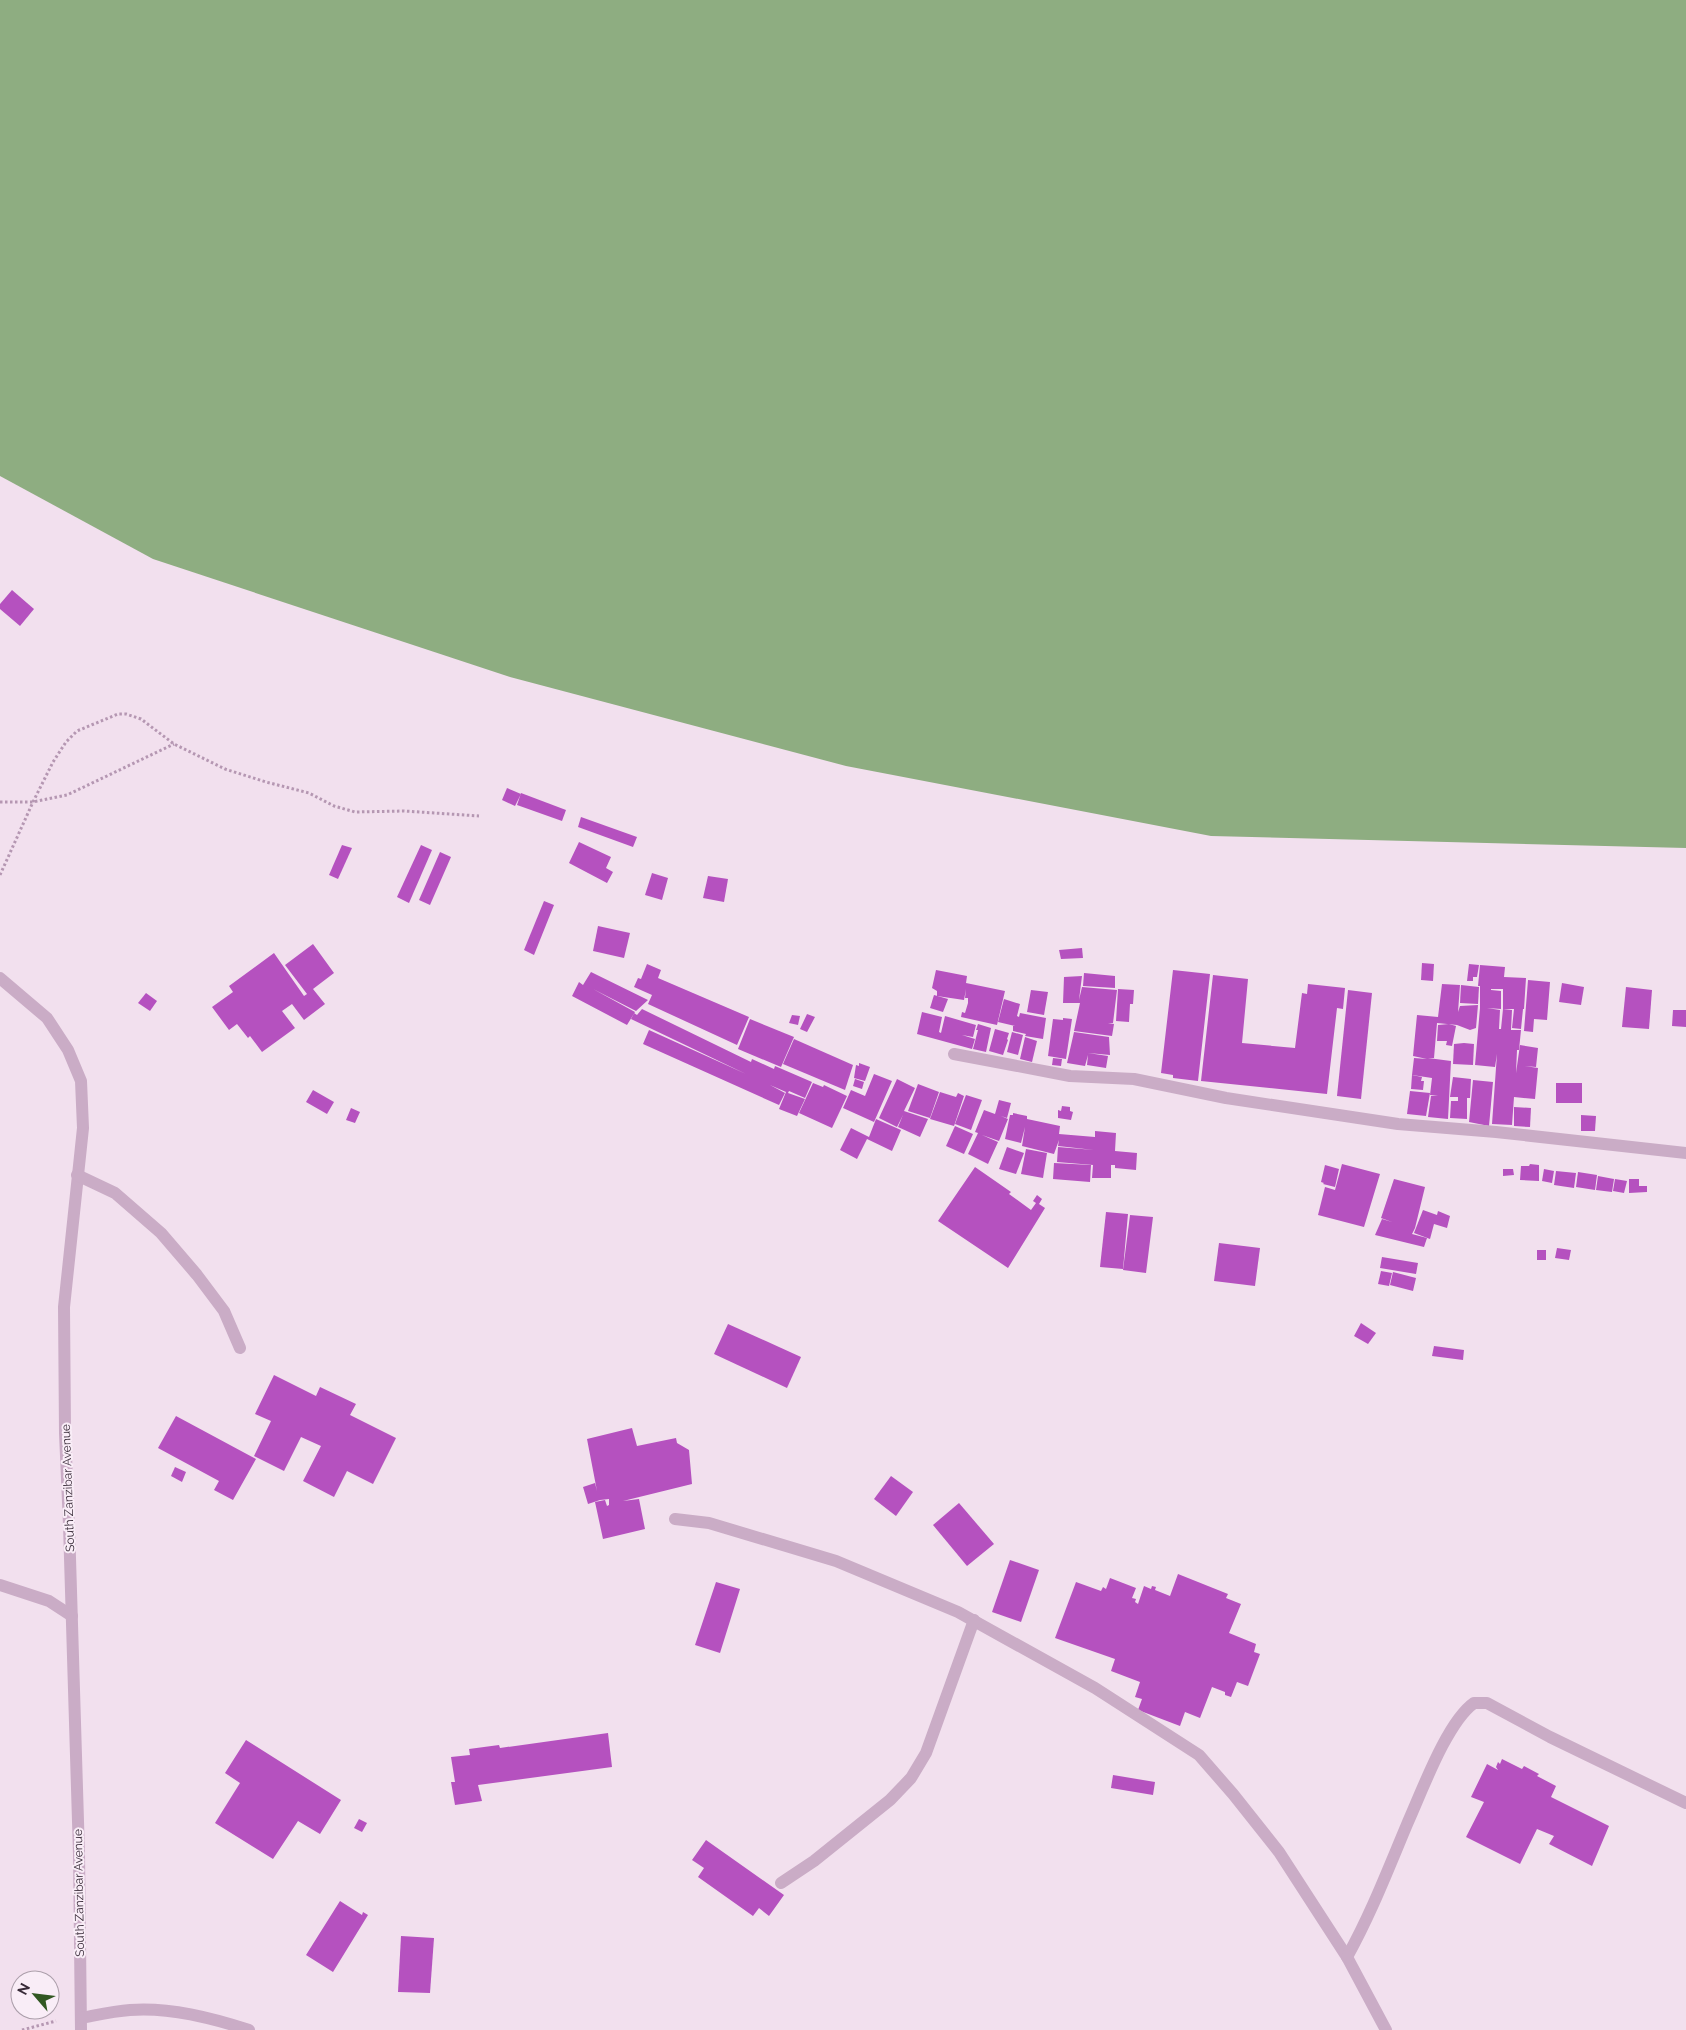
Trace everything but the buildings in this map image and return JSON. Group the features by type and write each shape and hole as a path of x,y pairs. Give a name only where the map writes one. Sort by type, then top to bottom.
{"street":[{"name":"South Zanzibar Avenue","path":"0,978 47,1018 68,1050 81,1081 83,1128 64,1307 65,1434 78,1836 80,2024"},
{"path":"954,1054 1070,1076 1134,1079 1226,1098 1398,1124 1496,1132 1686,1153"},
{"path":"77,1175 115,1193 161,1233 197,1275 224,1311 240,1348"},
{"path":"675,1519 709,1523 836,1561 974,1620 1095,1688 1199,1755 1279,1852 1347,1957 1386,2030"},
{"path":"0,1585 49,1602 72,1616"},
{"path":"782,1883 814,1861 890,1800 911,1778 926,1753 974,1620"},
{"path":"1347,1957 1363,1925 1434,1762 1457,1722 1474,1703 1487,1703 1550,1737 1686,1803"},
{"path":"80,2024 132,2010 184,2014 228,2023 249,2030"}],"path":[{"path":"0,875 33,802 53,762 66,742 77,731 118,714 141,719 174,744 225,769 309,793 334,806 355,812 404,811 479,816"},
{"path":"0,802 33,802 67,795 174,744"},
{"path":"22,2030 50,2022 80,2024"}],"shaded area":[{"path":"0,0 1686,0 1686,848 1211,836 846,766 510,677 153,559 0,476"}]}
